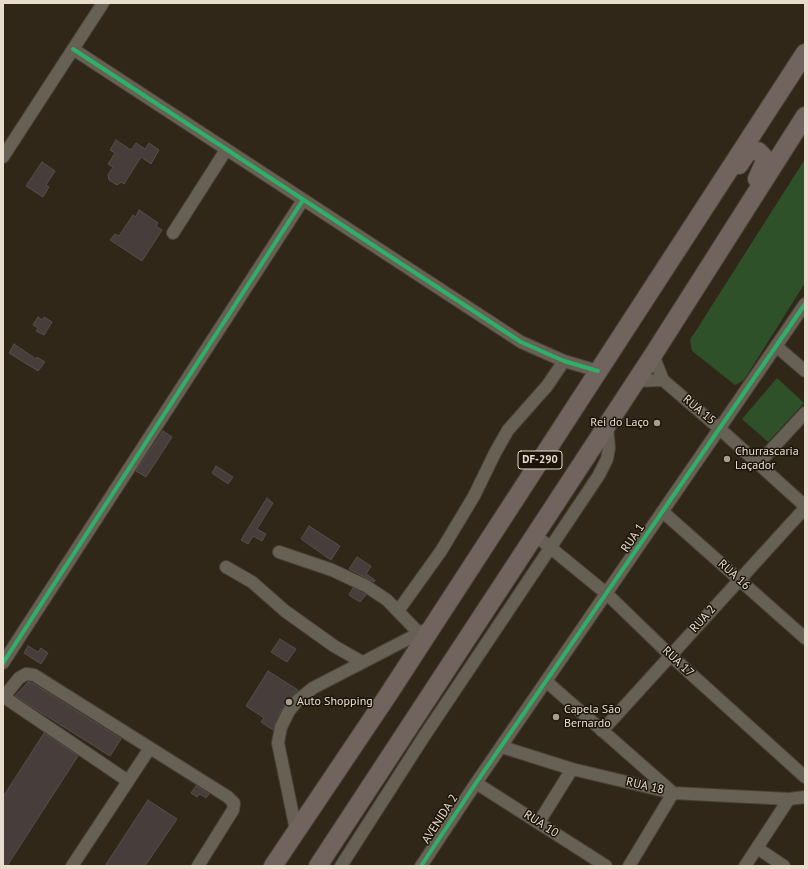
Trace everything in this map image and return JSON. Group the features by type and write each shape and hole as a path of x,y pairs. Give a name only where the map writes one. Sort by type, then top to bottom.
{"highway":[{"name":"DF-290","path":"273,866 388,694 424,631 694,226 805,53"},
{"name":"DF-290","path":"318,866 653,355 805,116"},
{"path":"694,226 712,209 747,153 751,151 758,151 763,156 765,162 763,170 730,222 726,232 726,239"}],"street":[{"path":"3,157 103,3"},
{"path":"73,49 521,342 564,361 598,371"},
{"path":"173,233 226,150"},
{"path":"3,663 303,200"},
{"name":"RUA 1","path":"476,783 547,682 805,304"},
{"path":"776,346 805,371"},
{"path":"635,381 663,380 653,355"},
{"path":"398,611 456,526 474,496 494,453 508,430 547,386 564,361"},
{"name":"RUA 15","path":"663,380 759,463 805,507"},
{"path":"759,463 805,413"},
{"path":"341,866 423,738 604,467 608,448 607,425"},
{"name":"RUA 2","path":"602,731 805,507"},
{"name":"RUA 16","path":"663,512 805,638"},
{"name":"RUA 17","path":"535,535 607,594 670,655 805,777"},
{"path":"279,552 348,577 372,590 424,631 306,692 289,711 280,727 278,743 296,830"},
{"path":"226,567 252,582 285,611 334,646 362,662"},
{"path":"128,780 3,698 19,678 26,674 34,675 228,797 234,803 233,810 198,866"},
{"name":"RUA 18","path":"547,682 673,793"},
{"name":"RUA 18","path":"502,747 572,769 673,793"},
{"path":"72,866 150,748"},
{"path":"539,822 572,769"},
{"name":"RUA 10","path":"476,783 606,866"},
{"name":"AVENIDA 2","path":"424,865 476,783"},
{"path":"629,866 673,793 789,800 805,797"},
{"path":"745,866 789,800"},
{"path":"757,848 784,866"}],"green space":[{"path":"805,159 805,283 744,380 735,385 692,351 690,340"},
{"path":"777,378 804,403 768,442 742,419"}],"building":[{"path":"116,140 131,150 136,143 145,149 149,143 159,150 151,164 141,157 124,184 121,182 117,185 109,180 108,175 113,167 108,164 115,153 110,150"},
{"path":"42,162 55,171 46,185 49,187 43,197 26,186"},
{"path":"139,210 158,223 156,226 162,230 142,261 110,240 115,234 119,236 133,215 136,217"},
{"path":"38,317 42,320 44,317 52,322 44,335 36,331 38,328 33,325"},
{"path":"14,344 36,359 37,357 45,362 38,371 9,353"},
{"path":"163,431 172,437 146,477 136,471"},
{"path":"216,466 233,477 228,484 212,473"},
{"path":"267,498 273,503 257,529 266,534 262,541 253,536 248,544 241,540"},
{"path":"309,526 340,546 331,560 301,539"},
{"path":"357,557 371,566 366,574 375,580 374,582 349,569"},
{"path":"353,588 366,595 360,602 349,595"},
{"path":"280,639 296,649 287,662 271,652"},
{"path":"28,646 38,652 41,648 48,653 41,664 24,653"},
{"path":"268,671 298,690 282,708 273,730 261,722 264,718 246,706"},
{"path":"28,682 34,684 121,739 110,756 15,696"},
{"path":"44,733 78,756 7,866 3,866 3,797"},
{"path":"196,786 209,794 206,798 200,794 197,797 191,793"},
{"path":"148,800 177,819 145,866 105,866"}],"cycle path":[{"path":"73,49 521,342 564,361 598,371"},
{"path":"3,663 303,200"},
{"path":"421,866 476,783 805,304"}],"place":[{"name":"Rei do Laço","path":"657,423"},
{"name":"Churrascaria Laçador","path":"727,459"},
{"name":"Auto Shopping","path":"289,702"},
{"name":"Capela São Bernardo","path":"556,717"}]}
